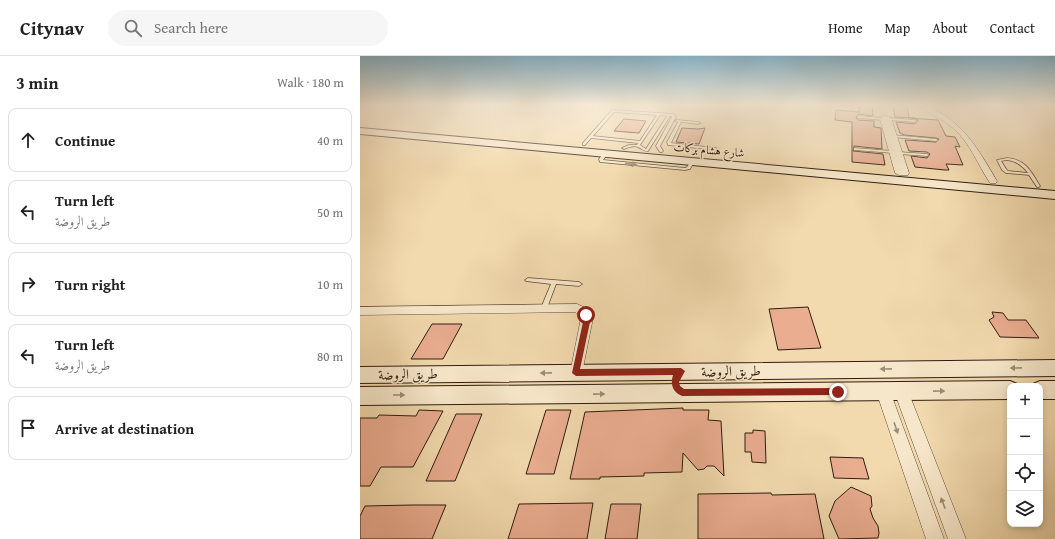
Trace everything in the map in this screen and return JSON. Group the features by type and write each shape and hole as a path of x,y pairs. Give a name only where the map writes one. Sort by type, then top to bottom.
{"street":[{"name":"شارع هشام بركات","path":"391,128 502,140 605,154 692,162 902,173 1055,187"},
{"path":"888,128 902,173"},
{"path":"889,128 893,136 896,153"},
{"path":"959,128 967,136 993,182"},
{"name":"شارع هشام بركات","path":"360,131 502,140 587,141 624,148 643,147 661,151 710,151 815,169 1033,185 1055,196"},
{"path":"360,311 577,308 586,315 586,322 576,373"},
{"name":"طريق الروضة","path":"360,375 1055,368"},
{"path":"681,371 676,376 675,382 677,388 682,393"},
{"path":"620,393 625,388 627,382 626,376 622,372"},
{"name":"طريق الروضة","path":"360,396 1007,390"},
{"path":"1043,390 1055,390"},
{"path":"892,391 935,539"},
{"path":"892,391 957,539"}],"lane":[{"path":"587,141 599,128"},
{"path":"643,147 652,128"},
{"path":"643,147 659,128"},
{"path":"661,151 658,146 668,128"},
{"path":"677,128 669,144 710,151"},
{"path":"893,136 936,140"},
{"path":"587,141 643,147"},
{"path":"855,149 927,155"},
{"path":"999,160 1020,161 1033,185 1004,170 999,160"},
{"path":"528,280 579,284"},
{"path":"544,308 554,282"}],"building":[{"path":"617,128 642,128 639,133 614,131"},
{"path":"682,128 705,128 699,144 676,142"},
{"path":"852,128 881,128 882,149 854,146 853,151 883,154 885,165 852,162"},
{"path":"898,128 942,128 946,136 955,137 960,147 955,146 963,165 946,164 949,170 915,167 911,156 927,158 930,154 927,152 909,151 905,140 936,142 939,139 904,135 900,133"},
{"path":"808,307 821,348 778,350 769,309"},
{"path":"992,312 1003,313 1008,320 1026,320 1039,338 1000,337 989,320 994,317"},
{"path":"432,324 462,324 443,359 411,359"},
{"path":"683,408 683,410 709,410 708,420 721,421 724,476 714,466 707,466 704,469 698,470 683,453 682,472 644,473 644,476 600,477 600,479 570,479 585,412"},
{"path":"419,410 443,411 413,467 381,467 370,486 360,486 360,418 377,418 379,415 416,416"},
{"path":"546,410 571,410 554,474 526,474"},
{"path":"456,414 482,414 455,481 426,481"},
{"path":"753,430 765,431 766,463 752,462 751,452 745,452 745,433 753,433"},
{"path":"830,457 863,458 869,479 834,478"},
{"path":"851,487 871,496 872,506 870,509 878,526 878,538 839,539 829,516 835,501"},
{"path":"771,493 772,495 815,494 824,539 698,539 698,494"},
{"path":"593,503 587,539 508,539 519,504"},
{"path":"611,504 641,504 637,539 605,539"},
{"path":"446,505 432,539 360,539 360,516 365,506"}],"route":[{"path":"586,315 587,318 576,373 681,371 676,376 675,382 677,388 682,393 838,392"}]}
